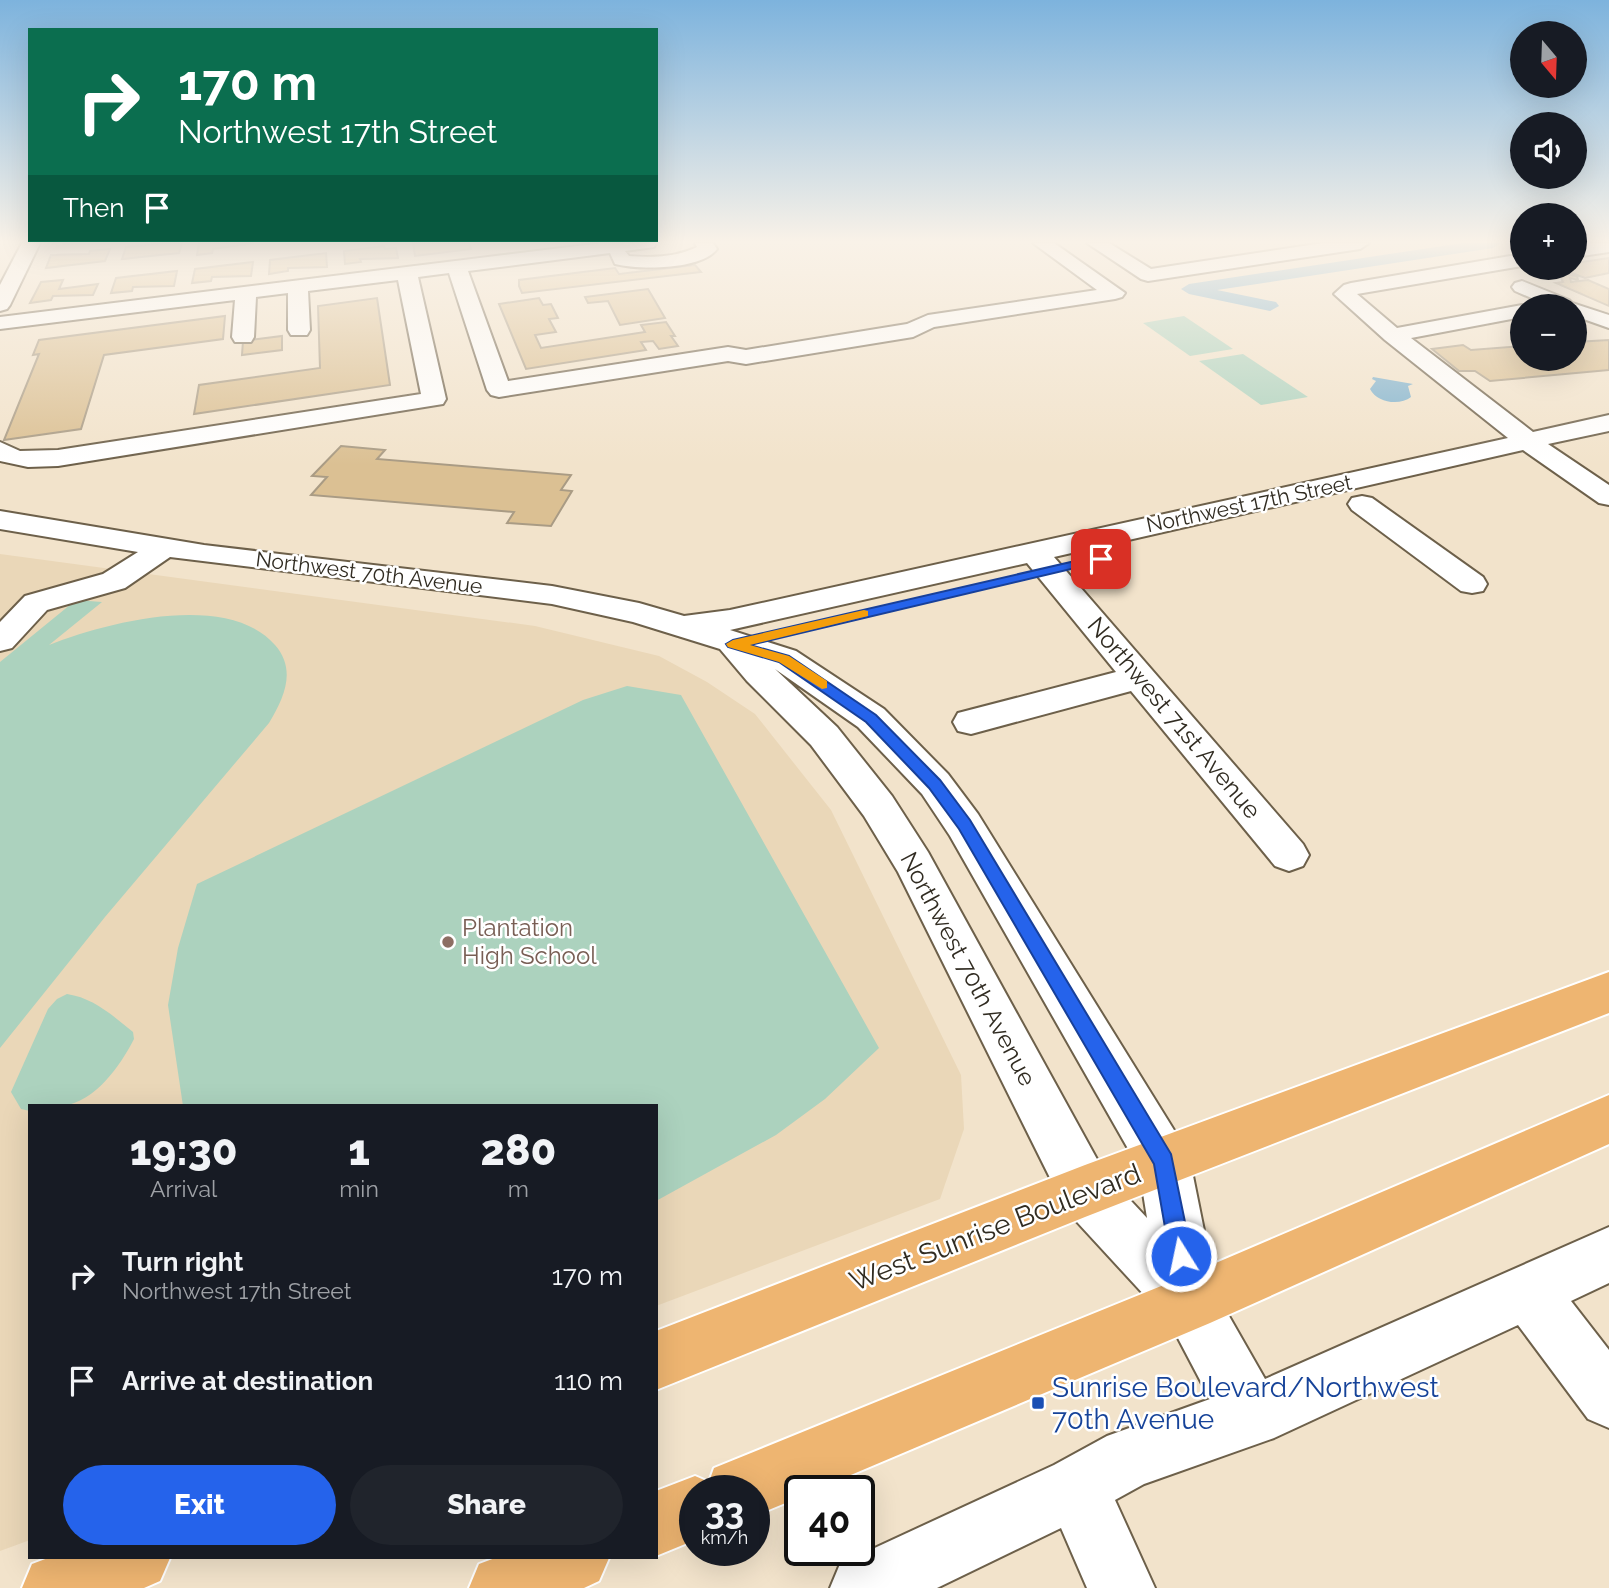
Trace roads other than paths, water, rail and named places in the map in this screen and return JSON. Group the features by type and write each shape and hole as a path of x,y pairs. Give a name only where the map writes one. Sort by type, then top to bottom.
{"highway":[{"name":"West Sunrise Boulevard","path":"658,1360 1085,1191 1609,992"},
{"path":"770,1477 1190,1303 1609,1119"},
{"path":"658,1523 679,1515"},
{"path":"56,1588 134,1559"},
{"path":"503,1588 574,1559"}],"street":[{"path":"2,323 50,317"},
{"path":"67,317 65,326 68,331 78,333 108,327 115,317"},
{"path":"243,337 244,317"},
{"path":"299,317 299,330"},
{"path":"0,450 24,459 58,458 434,399 416,317"},
{"path":"474,317 499,390 728,354 746,357 785,351 913,330 928,321 954,317"},
{"path":"1370,317 1542,451 1609,497"},
{"path":"1393,335 1489,317"},
{"name":"Northwest 17th Street","path":"683,626 730,620 1040,560 1362,504 1542,451 1609,423"},
{"name":"Northwest 17th Street","path":"733,644 1040,560 1542,451 1609,445"},
{"path":"1362,504 1472,584"},
{"name":"Northwest 70th Avenue","path":"2,522 164,548 552,595 683,626 784,659 871,718 935,784 971,836 1164,1161 1190,1303"},
{"path":"0,641 36,603 114,581 164,548"},
{"name":"Northwest 71st Avenue","path":"1040,560 1289,855"},
{"name":"Northwest 70th Avenue","path":"733,644 824,736 878,806 914,863 1085,1191 1190,1303 1252,1416"},
{"path":"971,722 1139,677"},
{"path":"864,1588 1076,1487 1129,1458 1252,1416 1609,1255"},
{"path":"1527,1292 1609,1398"},
{"path":"1076,1487 1121,1588"}],"water":[{"path":"1373,377 1413,384 1408,386 1411,397 1401,402 1383,400 1370,389 1376,381"}],"place":[{"name":"Plantation High School","path":"448,942"},
{"name":"Sunrise Boulevard/Northwest 70th Avenue","path":"1038,1403"}]}
